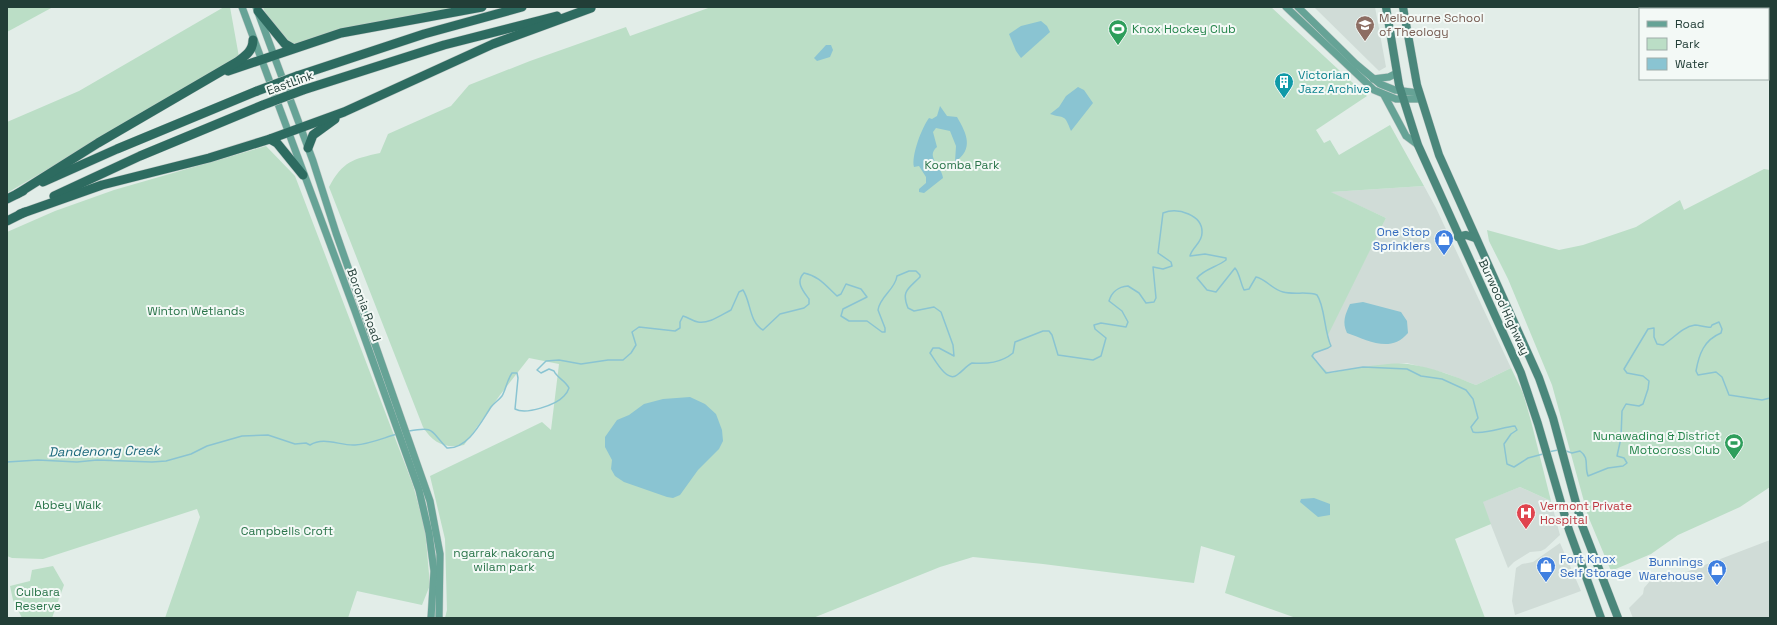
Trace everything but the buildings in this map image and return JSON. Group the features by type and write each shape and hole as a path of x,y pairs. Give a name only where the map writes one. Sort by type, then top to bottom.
{"highway":[{"path":"219,73 292,48 354,30 482,7"},
{"name":"EastLink","path":"7,199 117,148 257,90 424,34 522,7"},
{"name":"Burwood Highway","path":"1386,7 1403,100 1418,145 1458,237 1516,360 1542,437 1569,530 1601,618"},
{"name":"Burwood Highway","path":"1404,7 1412,63 1420,96 1439,155 1533,364 1551,412 1582,525 1618,618"},
{"path":"20,214 102,185 209,158 288,133 344,112 404,86 472,53 594,8"},
{"name":"EastLink","path":"7,221 76,185 140,156 303,90 444,45 517,25 594,8"},
{"path":"257,9 284,44 292,48"},
{"path":"17,194 98,143 219,73 249,52 252,47 253,40"},
{"path":"308,148 313,135 344,112"},
{"path":"270,139 277,143 304,176"},
{"path":"1458,237 1466,235 1476,238"}],"main road":[{"name":"Boronia Road","path":"242,7 260,60 355,311 419,490 426,519 439,618"},
{"path":"1286,7 1367,84 1384,95 1403,100 1420,96"},
{"path":"1298,7 1373,78 1386,87 1420,96"},
{"name":"Boronia Road","path":"257,9 301,128 362,308 426,488 436,525 441,570 437,601 432,618"},
{"path":"1309,29 1315,23"},
{"path":"1373,78 1389,77 1397,73"},
{"path":"1384,95 1406,136 1418,145"},
{"path":"355,311 362,308"}],"shaded area":[{"name":"Melbourne School of Theology","path":"1314,7 1375,7 1386,67 1379,71"},
{"path":"1424,186 1436,208 1511,368 1476,385 1445,373 1407,363 1326,373 1316,362 1313,354 1331,345 1327,335 1386,218 1330,192"},
{"name":"Vermont Private Hospital","path":"1520,487 1551,501 1560,535 1545,549 1530,552 1514,562 1508,568 1482,502"},
{"name":"Bunnings Warehouse","path":"1770,540 1770,618 1633,618 1629,608 1643,594 1644,588 1657,573 1668,579"},
{"name":"Fort Knox Self Storage","path":"1560,543 1581,591 1515,615 1512,601 1516,568 1522,564 1533,562"}],"green space":[{"path":"7,7 53,7 7,32"},
{"path":"224,7 230,7 239,57 7,193 7,122 79,91"},
{"path":"263,7 459,7 349,28 292,44 288,43 279,35 267,17"},
{"path":"711,7 1271,7 1367,96 1316,130 1324,143 1330,140 1339,155 1390,125 1424,186 1331,192 1386,218 1328,335 1331,347 1313,354 1316,362 1329,373 1400,363 1417,365 1451,375 1476,385 1511,368 1523,393 1551,501 1520,487 1483,502 1491,524 1455,539 1485,618 1296,618 1225,593 1235,556 1201,546 1194,583 1043,564 973,557 940,567 813,618 445,618 447,610 445,539 430,476 542,422 551,430 559,364 529,358 464,445 451,446 440,444 435,441 423,427 329,187 344,166 363,157 380,153 388,134 451,106 469,85 530,61 626,27 630,36"},
{"name":"Winton Wetlands","path":"266,146 295,176 413,485 425,529 430,585 422,605 357,591 348,618 165,618 200,517 197,509 43,559 12,558 7,556 7,232 55,211 114,190"},
{"path":"1764,169 1770,170 1770,487 1740,507 1678,535 1651,554 1611,571 1588,516 1552,385 1508,279 1489,241 1487,230 1559,250 1583,245 1636,227 1680,200 1684,210"},
{"name":"Culbara Reserve","path":"53,566 64,585 52,618 22,618 13,600 10,586 30,581 32,570"}],"water":[{"path":"1041,21 1047,26 1050,32 1021,58 1016,51 1009,34 1021,26"},
{"path":"826,45 831,45 833,50 830,57 817,61 814,58"},
{"path":"1078,87 1084,90 1093,103 1071,131 1067,121 1064,118 1050,114 1059,107 1066,96"},
{"path":"940,106 947,116 957,117 966,135 967,147 961,157 955,162 956,146 950,131 936,128 933,132 937,147 934,151 933,158 943,178 924,193 919,192 919,189 926,183 926,177 919,166 914,167 914,156 920,135 926,122 929,118 932,119 937,116"},
{"path":"1363,302 1401,312 1407,321 1408,333 1394,343 1379,344 1347,333 1345,318 1350,304"},
{"path":"690,397 705,404 716,414 722,430 723,441 719,449 698,470 680,495 673,498 667,497 624,482 615,476 611,469 612,460 605,447 605,437 617,420 629,415 644,404 663,399"},
{"path":"1314,498 1330,504 1330,515 1318,517 1300,502 1301,499"}],"waterway":[{"name":"Dandenong Creek","path":"409,431 424,429 432,431 447,448 455,447 473,434 491,407 502,396 512,373 517,373 518,378 515,409 526,411 548,406 560,399 569,388 554,371 549,369 541,373 537,370 546,361 559,360 581,364 608,360 623,360 631,353 636,345 632,332 639,327 675,331 680,328 680,322 683,316 694,321 706,322 731,310 739,292 743,290 755,322 763,330 780,314 804,308 809,304 809,299 802,290 800,283 801,276 804,273 814,276 837,296 841,294 846,284 861,289 867,297 843,309 841,316 849,321 867,321 882,332 885,332 885,328 878,310 879,305 896,281 897,276 909,271 916,271 920,277 907,291 905,298 906,302 908,308 914,311 934,307 941,312 953,345 954,356 939,348 933,348 930,353 942,370 949,376 953,377 957,375 972,363 988,363 1004,359 1013,353 1015,342 1043,331 1049,331 1052,335 1058,355 1093,360 1101,356 1106,338 1095,329 1094,325 1101,323 1126,327 1128,322 1122,311 1109,301 1114,292 1121,287 1128,286 1139,293 1146,303 1154,302 1156,298 1153,267 1163,269 1172,266 1171,262 1158,253 1163,213 1176,211 1194,217 1201,227 1202,236 1190,256 1205,254 1226,258 1226,260 1203,272 1197,278 1207,290 1216,292 1235,268 1244,290 1249,289 1256,277 1260,278 1279,291 1317,295 1322,306 1331,346 1314,353 1312,356 1326,373 1363,367 1407,369 1421,376 1442,379 1466,390 1473,399 1478,418 1471,427 1473,432 1477,433 1515,426 1517,430 1511,434 1504,444 1507,464 1514,467 1528,458 1543,454"},
{"name":"Dandenong Creek","path":"1566,451 1572,453 1580,451 1585,456 1588,476 1608,468 1623,466 1627,463 1624,458 1617,456 1621,438 1622,411 1626,404 1639,406 1643,404 1649,381 1643,376 1627,373 1624,369 1648,329 1654,328 1654,337 1657,344 1663,345 1682,330 1690,326 1695,325 1711,327 1719,322 1722,329 1721,333 1710,340 1703,348 1696,371 1698,375 1716,372 1722,377 1729,395 1762,400 1770,398"},
{"name":"Dandenong Creek","path":"7,462 38,460 77,462 97,460 152,462 166,461 191,454 207,446 242,436 268,435 295,444 306,443 310,445 315,442 326,441 355,445 397,434"},
{"name":"Dandenong Creek","path":"1548,452 1558,450"}],"place":[{"name":"Melbourne School of Theology","path":"1365,42"},
{"name":"Knox Hockey Club","path":"1118,46"},
{"name":"Victorian Jazz Archive","path":"1284,99"},
{"name":"One Stop Sprinklers","path":"1444,256"},
{"name":"Nunawading & District Motocross Club","path":"1734,460"},
{"name":"Vermont Private Hospital","path":"1526,530"},
{"name":"Fort Knox Self Storage","path":"1546,583"},
{"name":"Bunnings Warehouse","path":"1717,586"}],"park label":[{"name":"Koomba Park","path":"962,165"},
{"name":"Abbey Walk","path":"68,505"},
{"name":"Campbells Croft","path":"287,531"},
{"name":"ngarrak nakorang wilam park","path":"504,560"}]}
